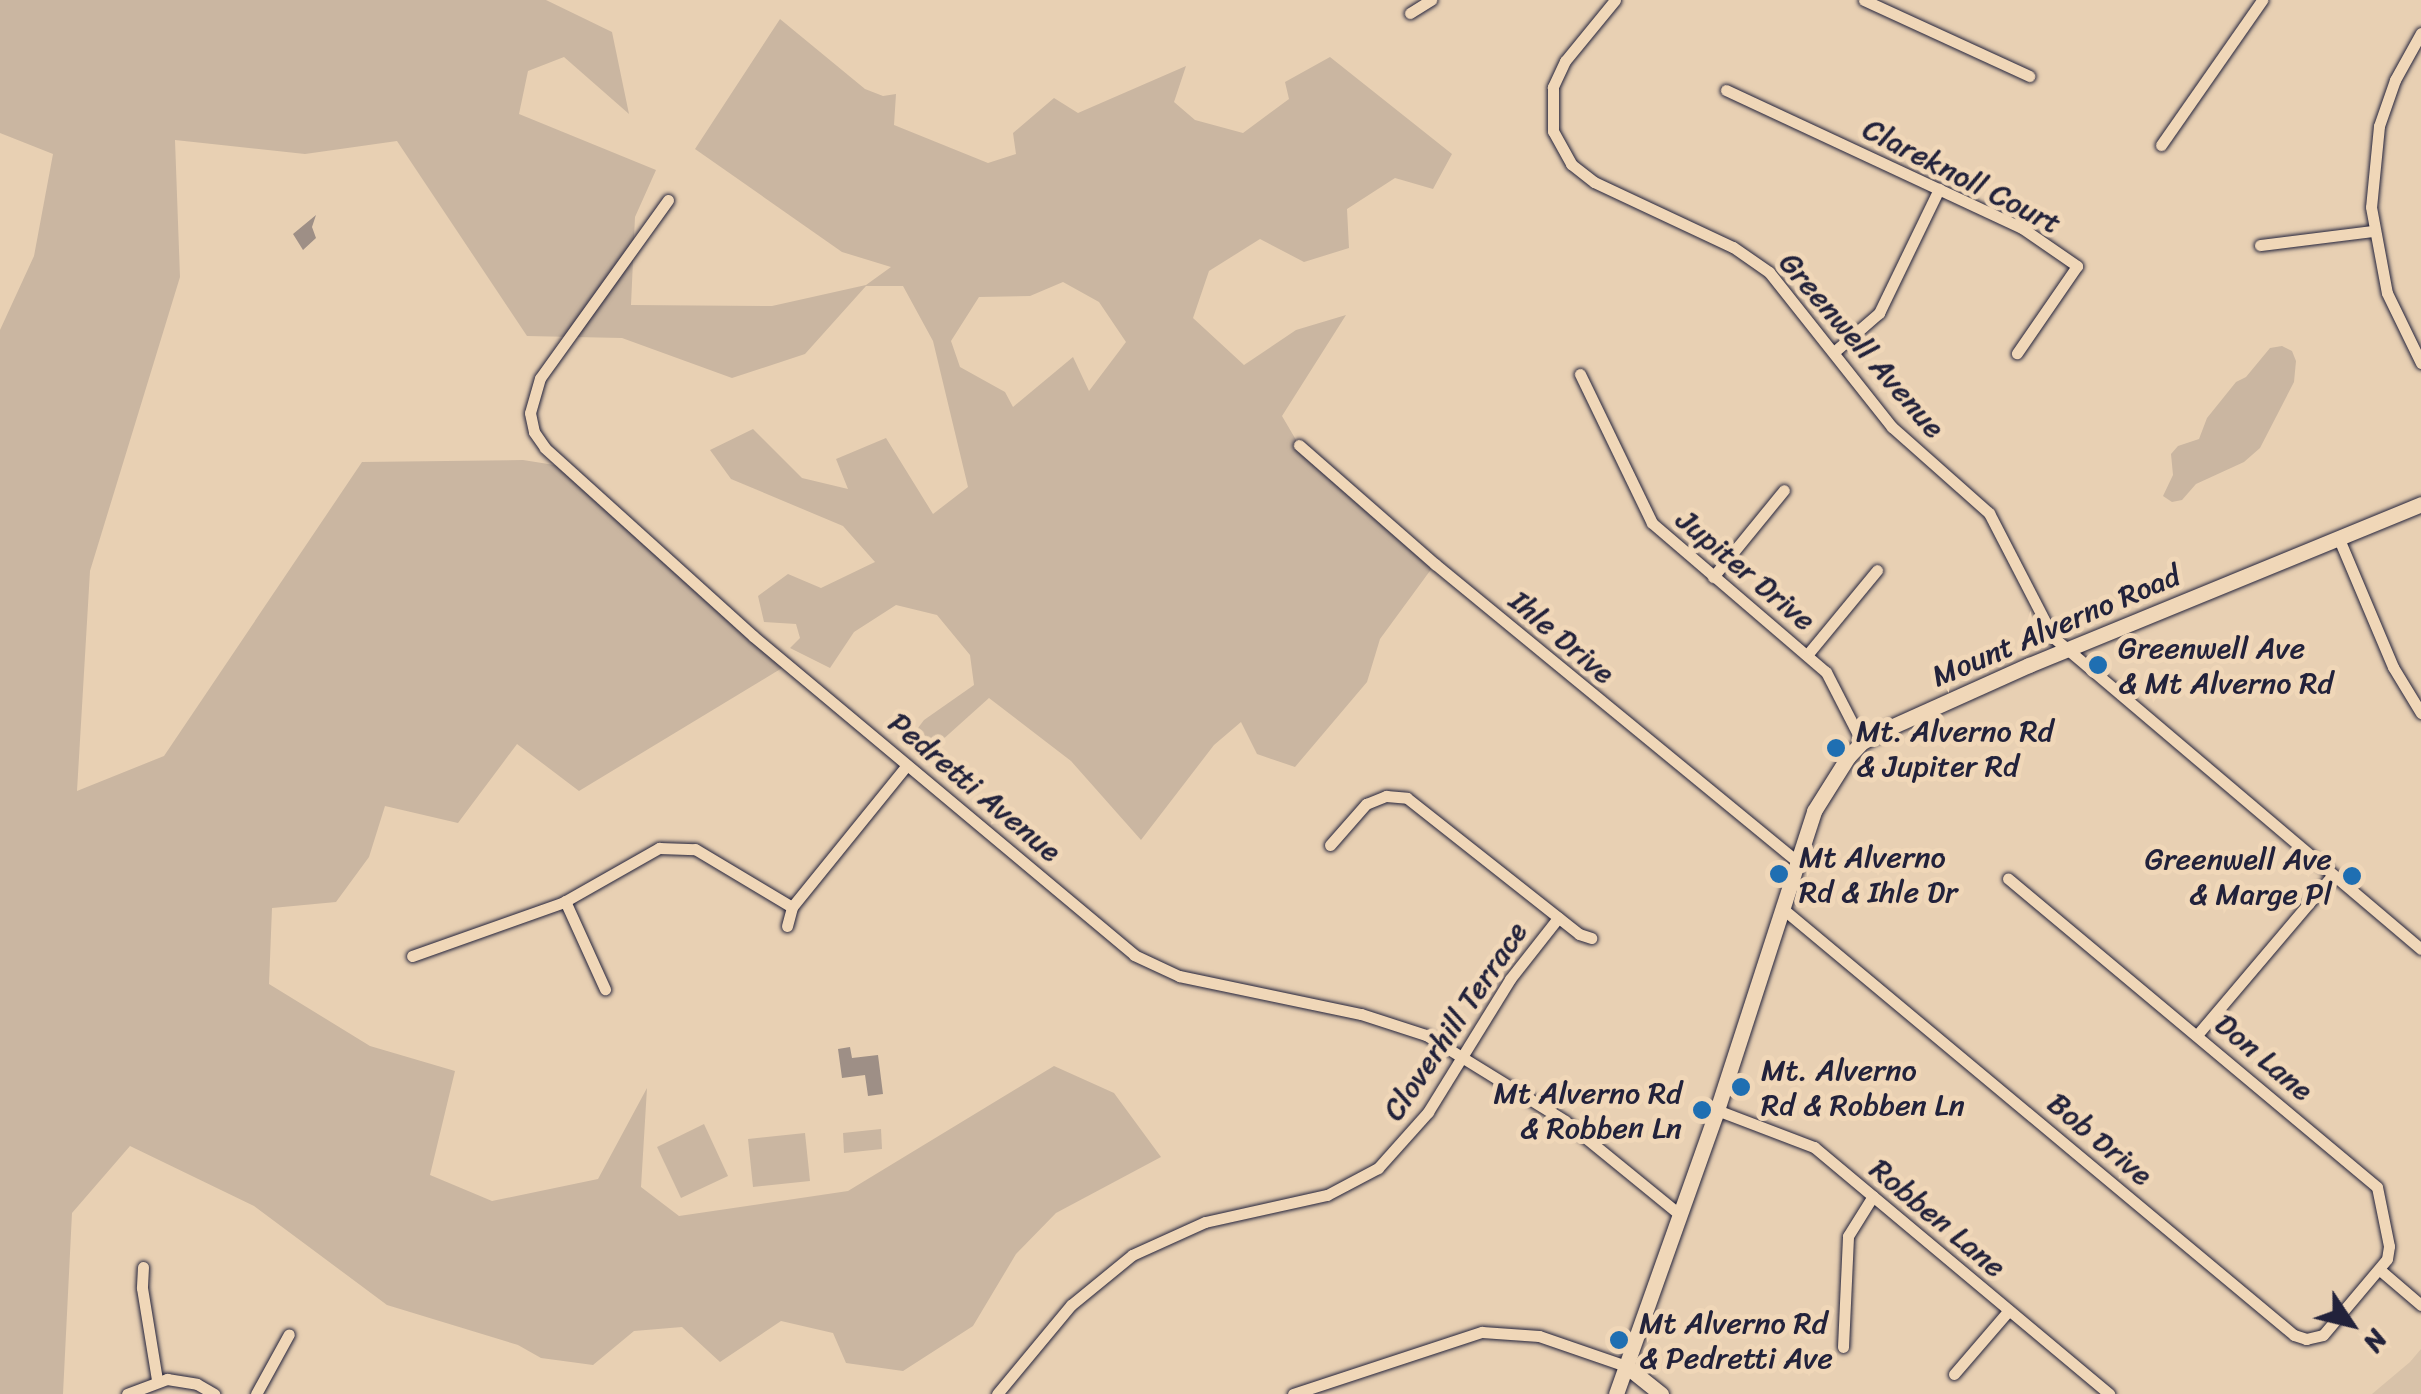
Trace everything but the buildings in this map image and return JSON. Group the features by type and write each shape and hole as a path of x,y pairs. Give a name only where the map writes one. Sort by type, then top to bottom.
{"street":[{"path":"1410,13 1430,0"},
{"name":"Greenwell Avenue","path":"1614,0 1566,61 1553,88 1550,116 1562,153 1594,182 1752,258 1781,284 1892,427 1988,514 2044,625 2066,650 2421,949"},
{"path":"1864,0 2030,76"},
{"path":"2161,146 2262,0"},
{"path":"2421,33 2395,80 2379,126 2371,179 2372,231 2387,293 2421,363"},
{"name":"Clareknoll Court","path":"1726,90 2022,228 2077,266 2016,353"},
{"path":"1834,352 1880,313 1939,189"},
{"name":"Pedretti Avenue","path":"668,200 540,378 532,401 534,432 545,448 906,766 1146,963 1178,976 1389,1022 1426,1036 1565,1121 1678,1213"},
{"path":"2260,245 2372,231"},
{"name":"Jupiter Drive","path":"1580,374 1644,511 1662,534 1835,683 1862,742"},
{"name":"Ihle Drive","path":"1299,445 1480,602 1797,862"},
{"path":"1712,576 1784,490"},
{"name":"Mount Alverno Road","path":"1616,1394 1717,1110 1797,862 1825,789 1862,742 2066,650 2421,504"},
{"path":"2339,539 2393,668 2421,713"},
{"path":"1806,655 1877,570"},
{"path":"786,926 792,907 906,766"},
{"name":"Cloverhill Terrace","path":"1330,845 1366,804 1386,796 1407,798 1558,918 1591,938"},
{"path":"412,956 566,901 660,848 695,849 792,907"},
{"path":"2198,1035 2332,876"},
{"name":"Don Lane","path":"2008,878 2371,1180 2381,1197 2389,1246 2380,1270"},
{"path":"566,901 605,989"},
{"name":"Bob Drive","path":"1783,908 2294,1335 2306,1339 2323,1335 2380,1270"},
{"name":"Cloverhill Terrace","path":"997,1394 1071,1305 1132,1254 1205,1222 1326,1195 1378,1168 1428,1112 1510,978 1558,918"},
{"name":"Robben Lane","path":"1717,1110 1802,1140 2109,1394"},
{"path":"1844,1347 1848,1236 1873,1196"},
{"path":"143,1267 142,1288 157,1380"},
{"path":"2380,1270 2421,1306"},
{"path":"1954,1374 2009,1310"},
{"path":"1294,1394 1482,1332 1539,1336 1626,1366 1660,1394"},
{"path":"256,1394 290,1334"},
{"path":"127,1394 157,1380 182,1380 214,1394"}],"shaded area":[{"path":"0,0 546,0 612,32 629,114 564,57 528,71 519,114 656,170 635,217 631,305 772,306 866,285 891,267 842,252 695,149 780,19 865,89 883,96 896,94 894,125 988,163 1016,154 1013,133 1054,98 1078,113 1186,66 1174,102 1195,120 1243,133 1289,99 1285,82 1330,57 1452,154 1433,189 1395,178 1347,209 1349,248 1304,262 1260,239 1209,271 1193,318 1244,365 1296,330 1346,315 1282,416 1299,445 1435,564 1380,639 1367,682 1295,767 1257,754 1241,722 1214,745 1141,840 1071,761 989,698 930,751 912,736 924,720 974,685 970,655 937,615 896,605 854,632 830,668 790,648 800,638 796,624 764,622 758,596 788,574 821,588 875,562 843,526 731,479 710,450 753,429 802,478 848,489 836,459 886,438 933,514 968,487 933,341 903,286 866,286 805,354 732,378 622,338 527,336 397,141 305,154 175,140 180,277 90,571 77,791 164,756 362,462 523,460 567,467 787,665 579,791 517,744 458,823 385,806 369,857 336,902 272,908 269,984 370,1046 455,1071 430,1175 492,1201 598,1179 647,1088 641,1187 679,1216 848,1191 1054,1066 1114,1093 1161,1157 1056,1213 1016,1254 973,1326 903,1371 846,1363 833,1333 781,1321 720,1362 682,1327 634,1331 593,1365 541,1358 518,1345 387,1305 254,1206 130,1146 72,1213 63,1394 0,1394 0,330 34,256 53,154 0,133","holes":["1063,282 1099,302 1126,342 1089,391 1073,357 1013,407 1005,392 960,367 951,341 979,297 1030,296"]},
{"path":"316,215 312,227 316,238 303,250 293,234"},
{"path":"2282,346 2292,351 2296,361 2294,382 2260,448 2244,462 2196,484 2182,500 2172,502 2163,496 2173,475 2171,454 2178,446 2199,439 2207,418 2236,382 2246,377 2270,348"},
{"path":"850,1047 852,1058 878,1055 883,1094 868,1096 865,1075 842,1078 838,1049"},
{"path":"704,1124 728,1176 681,1198 657,1147"},
{"path":"881,1129 882,1149 844,1153 843,1133"},
{"path":"805,1133 810,1181 753,1187 748,1139"},
{"path":"2421,1349 2421,1394 2372,1394 2410,1362"}],"place":[{"name":"Greenwell Ave & Mt Alverno Rd","path":"2098,665"},
{"name":"Mt. Alverno Rd & Jupiter Rd","path":"1836,748"},
{"name":"Mt Alverno Rd & Ihle Dr","path":"1779,874"},
{"name":"Greenwell Ave & Marge Pl","path":"2352,876"},
{"name":"Mt. Alverno Rd & Robben Ln","path":"1741,1087"},
{"name":"Mt Alverno Rd & Robben Ln","path":"1702,1110"},
{"name":"Mt Alverno Rd & Pedretti Ave","path":"1619,1340"}]}
